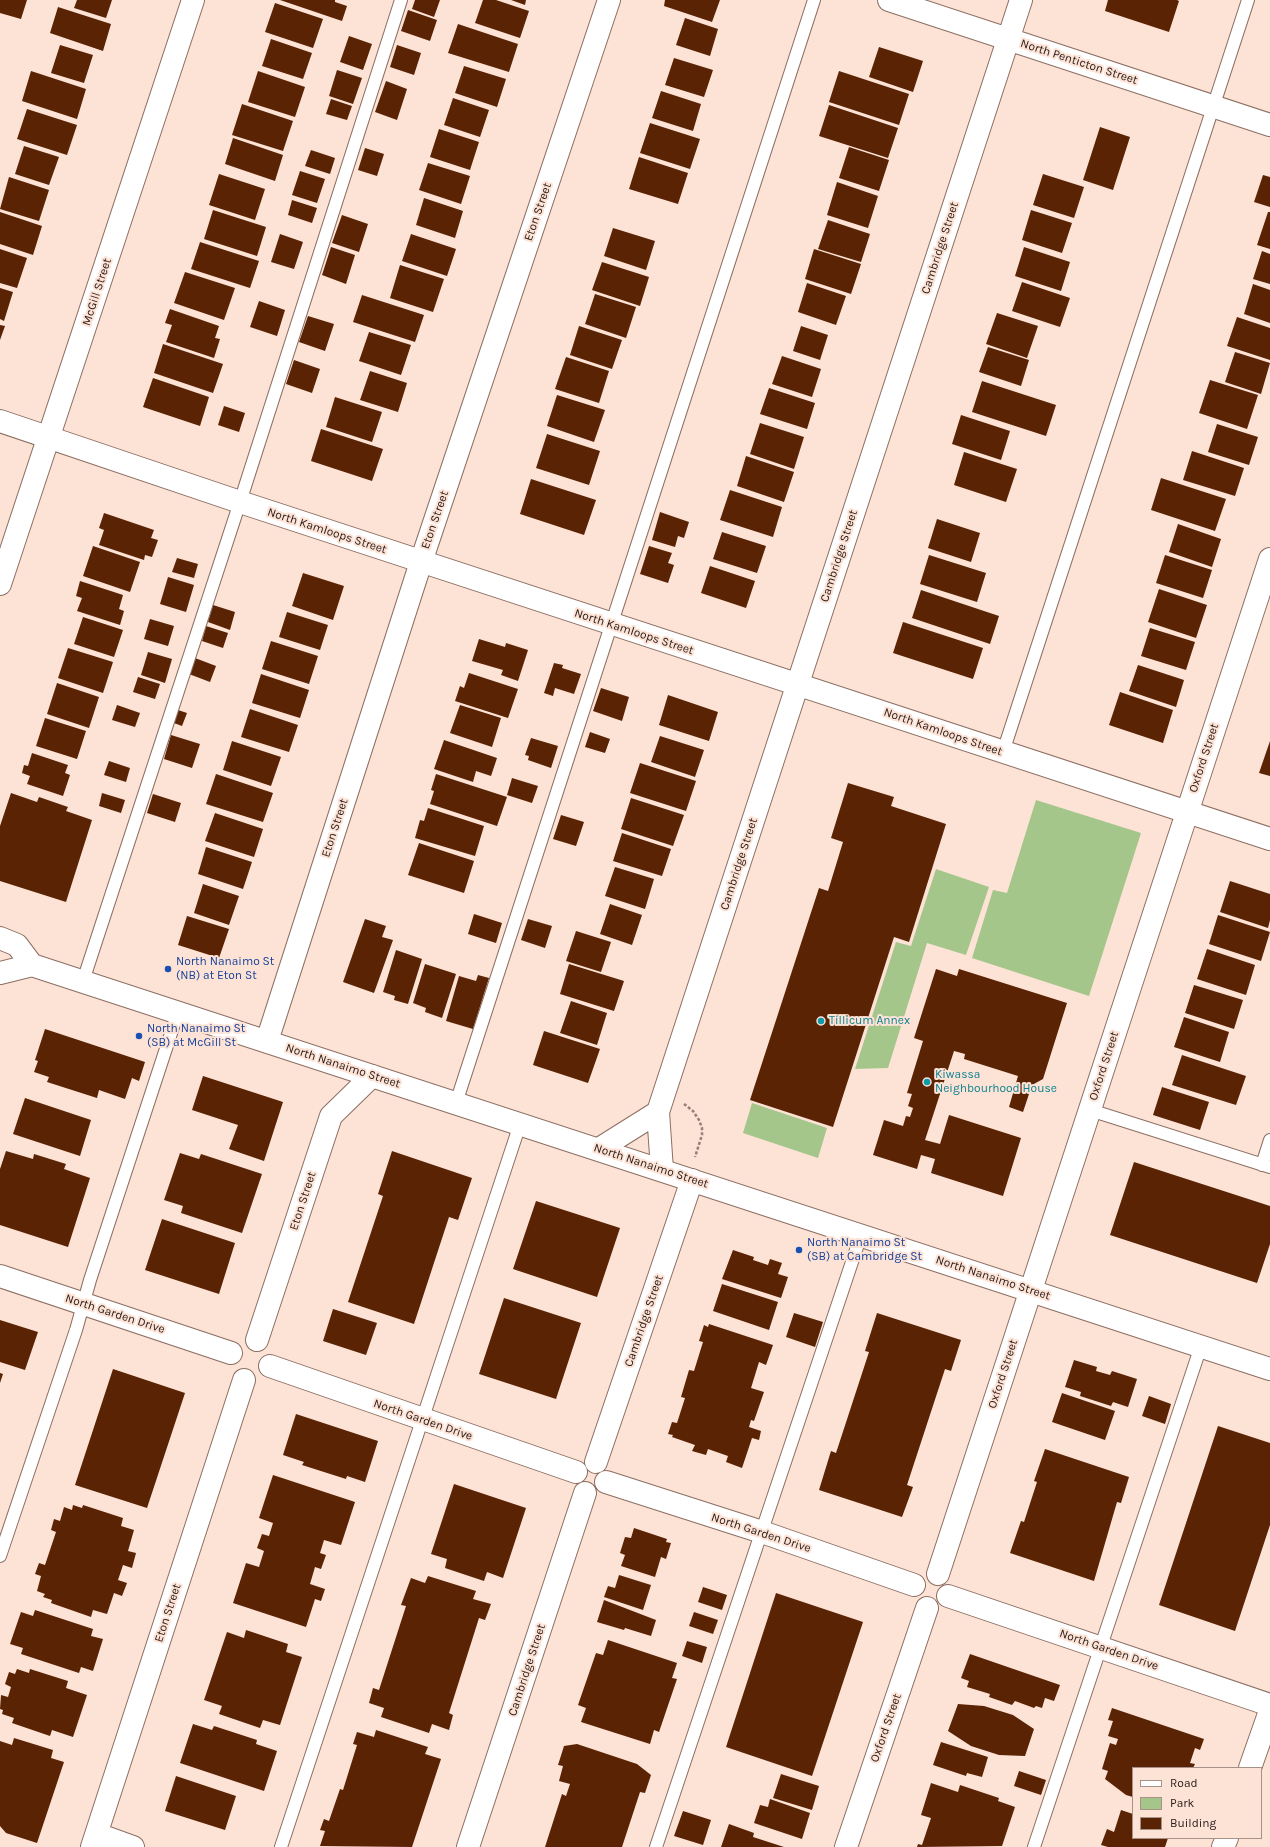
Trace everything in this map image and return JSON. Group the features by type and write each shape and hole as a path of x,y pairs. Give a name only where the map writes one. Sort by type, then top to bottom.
{"street":[{"name":"McGill Street","path":"0,584 193,0"},
{"name":"Eton Street","path":"267,1041 421,562 609,0"},
{"name":"North Penticton Street","path":"889,0 1270,125"},
{"name":"Cambridge Street","path":"662,1170 658,1112 1021,0"},
{"name":"North Kamloops Street","path":"0,421 49,436 240,502 421,562 1270,839"},
{"name":"Oxford Street","path":"938,1574 1270,558"},
{"path":"0,938 17,945 32,965 1,976"},
{"name":"North Nanaimo Street","path":"32,965 1270,1369"},
{"name":"Eton Street","path":"257,1340 331,1116 372,1076"},
{"path":"599,1150 658,1112"},
{"name":"Cambridge Street","path":"596,1462 692,1180"},
{"name":"North Garden Drive","path":"0,1276 231,1353"},
{"path":"245,1340 257,1340 263,1344 270,1354 270,1366 263,1376 251,1380 244,1380 233,1372 230,1366 231,1353 239,1342 245,1340"},
{"name":"North Garden Drive","path":"270,1366 422,1420 576,1472"},
{"name":"Eton Street","path":"95,1840 244,1380"},
{"path":"596,1462 604,1468 607,1477 606,1482 604,1487 596,1493 586,1493 578,1487 576,1482 576,1472 582,1464 596,1462"},
{"name":"North Garden Drive","path":"606,1482 762,1532 914,1585"},
{"name":"Cambridge Street","path":"468,1847 586,1493"},
{"path":"932,1573 938,1574 946,1581 949,1591 948,1596 942,1605 937,1608 927,1608 917,1602 913,1590 914,1585 921,1576 932,1573"},
{"name":"North Garden Drive","path":"948,1596 1270,1705"},
{"name":"Oxford Street","path":"846,1847 927,1608"},
{"path":"1250,1767 1270,1711"},
{"path":"95,1840 133,1847"}],"lane":[{"path":"83,981 240,502 401,0"},
{"path":"456,1103 814,0"},
{"path":"1003,752 1248,0"},
{"path":"0,1556 178,1012"},
{"path":"1090,1110 1266,1166 1270,1140"},
{"path":"280,1847 520,1124"},
{"path":"656,1847 861,1235"},
{"path":"1034,1847 1102,1647 1108,1624 1201,1346"}],"path":[{"path":"682,1102 700,1120 702,1128 702,1134 695,1156"}],"green space":[{"path":"1036,800 1141,833 1089,996 972,958 993,890 1007,893"},
{"path":"936,869 989,887 966,955 927,943 888,1068 855,1069 896,942 911,946"},
{"path":"752,1103 827,1128 818,1158 743,1133"}],"building":[{"path":"0,0 27,0 21,19 0,13"},
{"path":"77,0 112,0 106,18 74,8"},
{"path":"280,0 335,0 335,2 347,6 342,21"},
{"path":"415,0 440,0 434,17 412,9"},
{"path":"483,0 496,0 529,11 520,38 475,23"},
{"path":"511,0 526,0 525,5"},
{"path":"665,0 720,0 712,22 664,6"},
{"path":"1108,0 1179,1 1169,32 1105,11"},
{"path":"275,3 323,19 313,48 265,32"},
{"path":"58,7 111,24 103,51 50,33"},
{"path":"408,10 437,20 430,41 401,31"},
{"path":"685,18 718,29 710,56 676,45"},
{"path":"458,24 518,44 509,72 448,53"},
{"path":"349,36 372,44 363,70 340,62"},
{"path":"271,39 312,53 303,79 262,66"},
{"path":"60,45 93,55 84,83 51,73"},
{"path":"397,45 421,53 414,75 390,67"},
{"path":"879,47 923,61 913,92 869,77"},
{"path":"674,58 713,70 704,97 665,85"},
{"path":"464,66 506,79 497,107 455,93"},
{"path":"337,70 362,78 353,104 329,96"},
{"path":"31,71 86,89 77,119 22,101"},
{"path":"258,71 305,87 295,117 248,102"},
{"path":"839,71 909,94 899,125 829,102"},
{"path":"386,81 407,89 397,120 375,112"},
{"path":"661,91 701,104 693,131 652,118"},
{"path":"453,98 489,110 480,137 444,125"},
{"path":"331,99 352,106 347,120 326,114"},
{"path":"242,104 293,121 283,151 232,135"},
{"path":"829,105 898,128 888,158 819,136"},
{"path":"27,109 77,125 67,155 17,139"},
{"path":"650,123 700,139 690,169 640,153"},
{"path":"1100,127 1130,137 1113,190 1083,180"},
{"path":"439,129 479,142 470,170 430,157"},
{"path":"233,138 283,155 275,181 225,164"},
{"path":"24,146 59,157 49,185 15,174"},
{"path":"849,147 889,160 879,191 839,178"},
{"path":"365,148 384,154 377,176 358,170"},
{"path":"311,150 335,158 330,174 305,166"},
{"path":"639,157 688,173 678,204 629,189"},
{"path":"428,163 470,176 461,204 419,190"},
{"path":"300,171 325,179 317,203 292,195"},
{"path":"219,174 265,189 255,220 209,205"},
{"path":"1043,174 1084,187 1074,218 1033,205"},
{"path":"1263,175 1270,177 1270,207 1254,202"},
{"path":"9,177 49,190 39,221 0,209"},
{"path":"837,182 878,196 868,228 827,215"},
{"path":"424,198 463,211 455,238 416,225"},
{"path":"292,200 317,208 312,223 288,215"},
{"path":"213,210 266,227 257,256 204,239"},
{"path":"1031,210 1072,223 1062,253 1022,240"},
{"path":"0,212 42,226 33,255 0,244"},
{"path":"1268,212 1270,212 1270,249 1257,245"},
{"path":"342,215 368,224 359,252 332,243"},
{"path":"828,220 870,234 861,262 818,249"},
{"path":"613,228 655,241 646,270 604,256"},
{"path":"280,234 303,242 294,269 271,262"},
{"path":"411,234 456,249 447,276 402,261"},
{"path":"200,242 259,261 250,288 191,269"},
{"path":"331,247 355,255 346,284 322,275"},
{"path":"1024,247 1070,262 1061,291 1015,276"},
{"path":"0,249 27,258 17,288 0,283"},
{"path":"814,249 861,264 851,294 805,279"},
{"path":"1262,251 1270,254 1270,284 1253,279"},
{"path":"602,262 649,277 640,306 592,290"},
{"path":"400,265 444,279 433,312 390,298"},
{"path":"185,272 235,288 224,320 174,303"},
{"path":"1022,282 1070,298 1060,327 1012,311"},
{"path":"807,283 846,296 836,325 798,312"},
{"path":"1253,284 1270,290 1270,323 1244,314"},
{"path":"0,288 13,292 4,321 0,319"},
{"path":"595,294 636,307 626,338 585,324"},
{"path":"362,295 424,315 415,342 353,322"},
{"path":"259,301 285,310 277,336 250,327"},
{"path":"170,309 219,326 215,338 220,339 214,358 166,342 172,325 165,323"},
{"path":"997,313 1038,326 1027,358 986,344"},
{"path":"308,316 334,324 325,351 299,342"},
{"path":"1237,317 1270,328 1270,360 1227,346"},
{"path":"0,325 5,326 0,340"},
{"path":"579,326 622,340 612,369 570,355"},
{"path":"801,326 828,335 820,360 793,351"},
{"path":"369,332 411,345 401,375 359,361"},
{"path":"163,344 223,364 213,393 154,373"},
{"path":"988,347 1029,360 1021,386 979,372"},
{"path":"1235,352 1270,363 1261,394 1225,382"},
{"path":"782,356 821,369 812,397 772,384"},
{"path":"566,357 609,371 599,403 555,389"},
{"path":"294,360 320,369 312,393 286,384"},
{"path":"370,371 407,383 398,412 360,400"},
{"path":"153,378 209,397 200,426 143,407"},
{"path":"1210,380 1258,395 1247,429 1199,413"},
{"path":"982,381 1056,405 1046,436 972,412"},
{"path":"769,388 815,403 807,429 760,414"},
{"path":"557,395 605,410 594,442 547,426"},
{"path":"335,397 382,412 372,442 326,427"},
{"path":"224,406 245,413 239,432 218,425"},
{"path":"961,415 1010,431 1001,460 952,444"},
{"path":"760,423 804,437 794,469 750,454"},
{"path":"1217,424 1258,437 1249,465 1208,452"},
{"path":"321,429 383,449 372,481 311,461"},
{"path":"547,434 600,451 589,485 536,468"},
{"path":"1192,451 1244,468 1235,496 1183,480"},
{"path":"964,452 1017,469 1006,502 954,485"},
{"path":"746,456 794,472 784,502 737,486"},
{"path":"1161,478 1226,499 1215,531 1151,510"},
{"path":"531,479 596,500 584,535 520,514"},
{"path":"730,490 782,507 773,537 720,520"},
{"path":"660,512 689,522 684,538 678,536 675,547 652,540"},
{"path":"104,513 154,530 151,538 158,540 152,557 145,555 144,560 99,545 104,530 99,528"},
{"path":"937,519 980,533 971,562 928,548"},
{"path":"1178,524 1221,539 1212,567 1169,552"},
{"path":"722,532 766,546 757,573 713,559"},
{"path":"93,546 140,562 130,592 83,576"},
{"path":"649,546 672,553 668,563 674,565 668,583 640,574"},
{"path":"929,555 986,573 977,602 920,584"},
{"path":"1165,555 1212,570 1203,598 1156,583"},
{"path":"177,558 198,564 194,578 172,572"},
{"path":"710,566 755,581 746,608 701,593"},
{"path":"303,573 344,586 333,620 292,606"},
{"path":"168,577 194,585 186,612 160,604"},
{"path":"80,581 123,595 119,609 124,611 120,625 77,611 82,598 76,596"},
{"path":"1159,589 1207,605 1196,638 1148,622"},
{"path":"921,590 999,616 990,644 912,618"},
{"path":"213,605 235,612 230,630 208,622"},
{"path":"287,612 328,625 320,650 279,637"},
{"path":"83,617 123,630 114,657 74,644"},
{"path":"150,619 174,626 168,646 144,639"},
{"path":"903,622 983,648 973,679 893,653"},
{"path":"206,626 228,633 223,648 202,641"},
{"path":"1150,628 1195,642 1186,670 1141,656"},
{"path":"479,639 505,647 506,643 528,650 518,681 501,675 503,670 472,661"},
{"path":"271,641 318,656 309,684 262,669"},
{"path":"68,648 113,662 103,693 58,678"},
{"path":"148,652 172,659 165,683 141,675"},
{"path":"195,658 216,666 210,682 189,674"},
{"path":"554,663 563,665 562,668 581,674 574,694 555,688 553,696 544,693"},
{"path":"1138,665 1184,680 1176,707 1129,691"},
{"path":"469,673 518,689 508,718 455,701 460,686 464,688"},
{"path":"261,674 309,690 300,718 252,703"},
{"path":"138,677 160,684 155,699 133,692"},
{"path":"57,683 99,697 89,728 47,714"},
{"path":"601,688 629,697 622,721 593,711"},
{"path":"1120,692 1173,710 1163,743 1109,725"},
{"path":"668,695 718,712 709,741 659,725"},
{"path":"117,705 140,713 135,727 112,720"},
{"path":"460,705 501,718 492,747 450,733"},
{"path":"250,709 298,725 289,752 241,737"},
{"path":"178,710 187,713 182,726 174,723"},
{"path":"45,718 86,731 77,759 36,746"},
{"path":"590,732 610,739 605,753 585,747"},
{"path":"171,735 200,744 192,768 164,759"},
{"path":"660,736 704,750 695,777 651,762"},
{"path":"531,738 558,746 551,768 528,760 529,756 525,755"},
{"path":"444,740 497,758 491,776 476,771 473,782 434,769"},
{"path":"232,741 281,757 271,786 223,770"},
{"path":"1270,741 1270,776 1259,773"},
{"path":"32,753 68,765 65,773 70,775 63,796 27,784 30,776 22,773 24,765 28,766"},
{"path":"109,761 130,768 126,782 104,775"},
{"path":"640,763 696,781 686,811 630,793"},
{"path":"216,774 273,793 263,822 206,804"},
{"path":"436,774 507,797 497,826 430,804 434,791 431,790"},
{"path":"512,778 538,786 532,803 507,795"},
{"name":"Tillicum Annex","path":"848,783 894,797 891,806 946,824 909,942 894,937 833,1127 750,1100 819,888 828,891 843,842 831,838"},
{"path":"11,793 37,802 39,797 68,807 66,811 92,820 66,902 0,881 0,826"},
{"path":"102,793 125,800 121,813 99,806"},
{"path":"153,794 181,803 175,822 147,813"},
{"path":"631,798 684,815 673,846 621,829"},
{"path":"428,808 484,826 475,856 415,838 420,820 424,821"},
{"path":"215,813 263,829 254,857 205,841"},
{"path":"561,815 584,822 576,846 553,839"},
{"path":"622,833 671,849 662,876 613,861"},
{"path":"419,843 474,861 464,893 408,875"},
{"path":"206,847 252,862 243,889 198,874"},
{"path":"615,867 654,879 645,909 605,896"},
{"path":"1230,881 1270,894 1270,920 1268,928 1220,912"},
{"path":"203,884 239,896 229,925 194,913"},
{"path":"610,904 642,915 632,945 600,934"},
{"path":"474,914 502,923 496,943 468,934"},
{"path":"1218,915 1270,932 1261,961 1209,944"},
{"path":"187,916 229,929 219,958 178,945"},
{"path":"365,919 386,926 382,937 393,940 374,993 343,982"},
{"path":"528,919 552,926 545,948 521,940"},
{"path":"576,931 611,942 601,972 566,961"},
{"path":"1207,949 1255,965 1246,995 1197,979"},
{"path":"396,950 422,959 408,1004 394,1000 395,996 383,992"},
{"path":"425,964 456,974 442,1018 425,1012 426,1008 413,1003"},
{"path":"569,964 624,981 614,1011 560,994"},
{"name":"Kiwassa Neighbourhood House","path":"936,969 957,976 959,969 1067,1003 1043,1079 1032,1085 1023,1112 1009,1107 1018,1076 964,1059 965,1054 954,1051 925,1140 940,1144 949,1115 1021,1138 1003,1196 931,1173 935,1159 921,1155 917,1169 873,1155 884,1120 903,1126 906,1116 910,1117 913,1108 908,1106 912,1094 907,1093 923,1041 914,1038"},
{"path":"478,975 489,978 473,1029 446,1021 459,976 476,981"},
{"path":"1194,985 1243,1000 1234,1029 1185,1013"},
{"path":"571,1001 607,1013 597,1045 560,1033"},
{"path":"1184,1017 1229,1032 1220,1062 1174,1047"},
{"path":"45,1029 145,1062 139,1081 132,1078 125,1099 99,1090 97,1098 47,1082 49,1077 34,1072 38,1061 35,1060"},
{"path":"544,1031 600,1049 588,1083 533,1065"},
{"path":"1182,1055 1246,1076 1236,1105 1172,1085"},
{"path":"203,1076 283,1102 264,1161 229,1149 238,1125 192,1110"},
{"path":"1162,1087 1209,1102 1200,1130 1153,1115"},
{"path":"25,1098 91,1120 80,1156 13,1134"},
{"path":"6,1151 33,1159 34,1154 66,1164 64,1169 90,1178 68,1247 0,1225 0,1169"},
{"path":"392,1151 472,1178 458,1220 449,1217 414,1324 348,1302 383,1196 378,1194"},
{"path":"180,1153 199,1159 201,1154 262,1174 242,1233 181,1213 183,1206 164,1200"},
{"path":"1134,1162 1270,1206 1270,1244 1257,1283 1110,1235"},
{"path":"536,1201 620,1228 597,1297 513,1269"},
{"path":"162,1219 235,1243 219,1294 145,1270"},
{"path":"733,1250 754,1257 753,1260 768,1265 770,1259 782,1263 778,1274 788,1277 781,1298 722,1279"},
{"path":"722,1284 778,1302 769,1330 713,1311"},
{"path":"504,1298 581,1323 556,1399 479,1374"},
{"path":"333,1309 377,1323 366,1355 323,1341"},
{"path":"794,1313 823,1322 815,1347 786,1337"},
{"path":"877,1313 961,1340 951,1371 945,1369 907,1485 913,1487 902,1517 819,1490 831,1451 836,1453 869,1352 865,1351"},
{"path":"0,1320 38,1332 25,1370 0,1362"},
{"path":"709,1324 773,1345 766,1365 759,1362 751,1388 764,1392 754,1421 751,1420 749,1427 761,1431 759,1440 752,1438 742,1468 726,1462 728,1456 708,1449 706,1455 692,1451 695,1445 672,1437 673,1435 668,1434 672,1422 677,1423 685,1398 681,1397 689,1370 694,1371 703,1342 699,1341 704,1325 708,1327"},
{"path":"1074,1360 1097,1367 1096,1371 1110,1375 1112,1371 1137,1379 1128,1407 1113,1402 1111,1406 1080,1396 1081,1392 1065,1387"},
{"path":"113,1369 185,1393 147,1508 75,1485"},
{"path":"0,1373 3,1374 0,1383"},
{"path":"1062,1393 1115,1411 1105,1440 1052,1422"},
{"path":"1149,1396 1171,1404 1165,1424 1142,1416"},
{"path":"296,1414 378,1441 365,1482 347,1476 346,1479 302,1465 304,1462 283,1455"},
{"path":"1218,1426 1270,1443 1270,1525 1235,1631 1159,1605"},
{"path":"1045,1449 1129,1477 1121,1503 1117,1502 1094,1581 1010,1553 1021,1521 1024,1522 1037,1482 1034,1481"},
{"path":"273,1475 355,1502 341,1545 324,1540 320,1553 326,1555 321,1569 315,1567 310,1584 325,1589 321,1601 315,1599 306,1627 233,1603 246,1563 259,1567 264,1551 257,1548 262,1534 269,1536 273,1523 259,1518"},
{"path":"454,1484 526,1508 503,1578 487,1572 484,1581 445,1568 447,1559 431,1554"},
{"path":"73,1505 82,1508 83,1505 123,1518 121,1526 134,1530 128,1551 136,1553 132,1568 123,1565 118,1580 127,1583 122,1596 114,1593 107,1614 93,1610 91,1617 51,1603 52,1600 43,1597 45,1594 37,1591 41,1576 35,1574 39,1563 45,1565 56,1532 51,1530 54,1519 60,1521 64,1507 72,1510"},
{"path":"634,1528 667,1539 666,1542 671,1543 666,1559 661,1557 655,1577 621,1566 625,1555 620,1553 625,1537 631,1538"},
{"path":"619,1575 651,1585 643,1610 604,1597 608,1586 615,1588"},
{"path":"428,1576 476,1591 473,1599 491,1604 485,1620 479,1618 449,1713 453,1715 449,1730 432,1724 429,1733 381,1717 384,1708 369,1703 373,1688 379,1690 406,1606 401,1605 411,1578 425,1583"},
{"path":"703,1587 727,1595 722,1610 698,1602"},
{"path":"776,1593 863,1622 812,1776 726,1747"},
{"path":"604,1600 656,1620 651,1636 625,1628 624,1630 597,1622"},
{"path":"35,1610 93,1629 91,1636 103,1639 93,1671 81,1667 79,1673 21,1654 23,1648 10,1644 21,1612 33,1616"},
{"path":"694,1612 718,1620 713,1634 689,1626"},
{"path":"246,1630 288,1644 286,1652 302,1657 280,1725 263,1720 260,1728 219,1714 222,1706 204,1700 227,1632 244,1638"},
{"path":"608,1640 677,1663 672,1678 677,1679 659,1732 654,1730 650,1744 581,1722 586,1708 578,1705 596,1653 603,1655"},
{"path":"687,1641 707,1647 702,1663 682,1656"},
{"path":"970,1654 1060,1685 1054,1701 1045,1698 1042,1708 1036,1706 1034,1708 1015,1701 1012,1705 989,1697 990,1694 967,1687 969,1681 961,1678"},
{"path":"17,1669 29,1673 30,1669 68,1681 66,1688 87,1695 73,1737 52,1730 50,1736 12,1723 14,1718 2,1714 3,1710 0,1709 1,1695 8,1697 11,1687 5,1684 9,1672 15,1674"},
{"path":"958,1704 984,1706 1013,1715 1034,1729 1025,1756 999,1755 971,1746 948,1731"},
{"path":"1112,1708 1204,1739 1200,1750 1195,1748 1190,1763 1195,1764 1194,1767 1132,1767 1132,1797 1126,1795 1105,1779 1108,1771 1102,1769 1110,1743 1116,1745 1118,1739 1108,1736 1113,1721 1108,1720"},
{"path":"193,1724 212,1730 214,1726 257,1740 256,1744 277,1751 264,1791 180,1763"},
{"path":"376,1730 428,1747 425,1754 441,1759 412,1847 320,1846 325,1831 320,1830 324,1819 329,1821 340,1789 343,1790 357,1745 353,1744 357,1732 374,1737"},
{"path":"14,1738 53,1750 51,1758 64,1762 37,1843 6,1833 0,1826 0,1741 12,1745"},
{"path":"941,1742 988,1757 982,1777 967,1773 966,1776 933,1765"},
{"path":"577,1744 637,1764 651,1775 645,1793 640,1792 622,1847 545,1847 562,1794 566,1796 570,1784 559,1781 563,1766 558,1765 564,1746"},
{"path":"1019,1771 1046,1780 1041,1795 1014,1786"},
{"path":"781,1774 819,1786 812,1810 773,1798"},
{"path":"176,1776 236,1796 225,1830 165,1811"},
{"path":"931,1783 958,1792 960,1785 999,1798 998,1801 1015,1807 1002,1846 917,1847 918,1844 922,1845 931,1818 921,1815"},
{"path":"770,1799 810,1813 802,1839 754,1823 760,1805 768,1807"},
{"path":"1121,1810 1132,1814 1132,1839 1168,1839 1165,1847 1108,1847 1101,1845 1107,1829 1114,1832"},
{"path":"683,1811 711,1820 703,1845 674,1836"},
{"path":"729,1824 754,1833 753,1837 784,1847 721,1847"}],"place":[{"name":"North Nanaimo St (NB) at Eton St","path":"168,969"},
{"name":"Tillicum Annex","path":"821,1021"},
{"name":"North Nanaimo St (SB) at McGill St","path":"139,1036"},
{"name":"Kiwassa Neighbourhood House","path":"927,1082"},
{"name":"North Nanaimo St (SB) at Cambridge St","path":"799,1250"}]}
